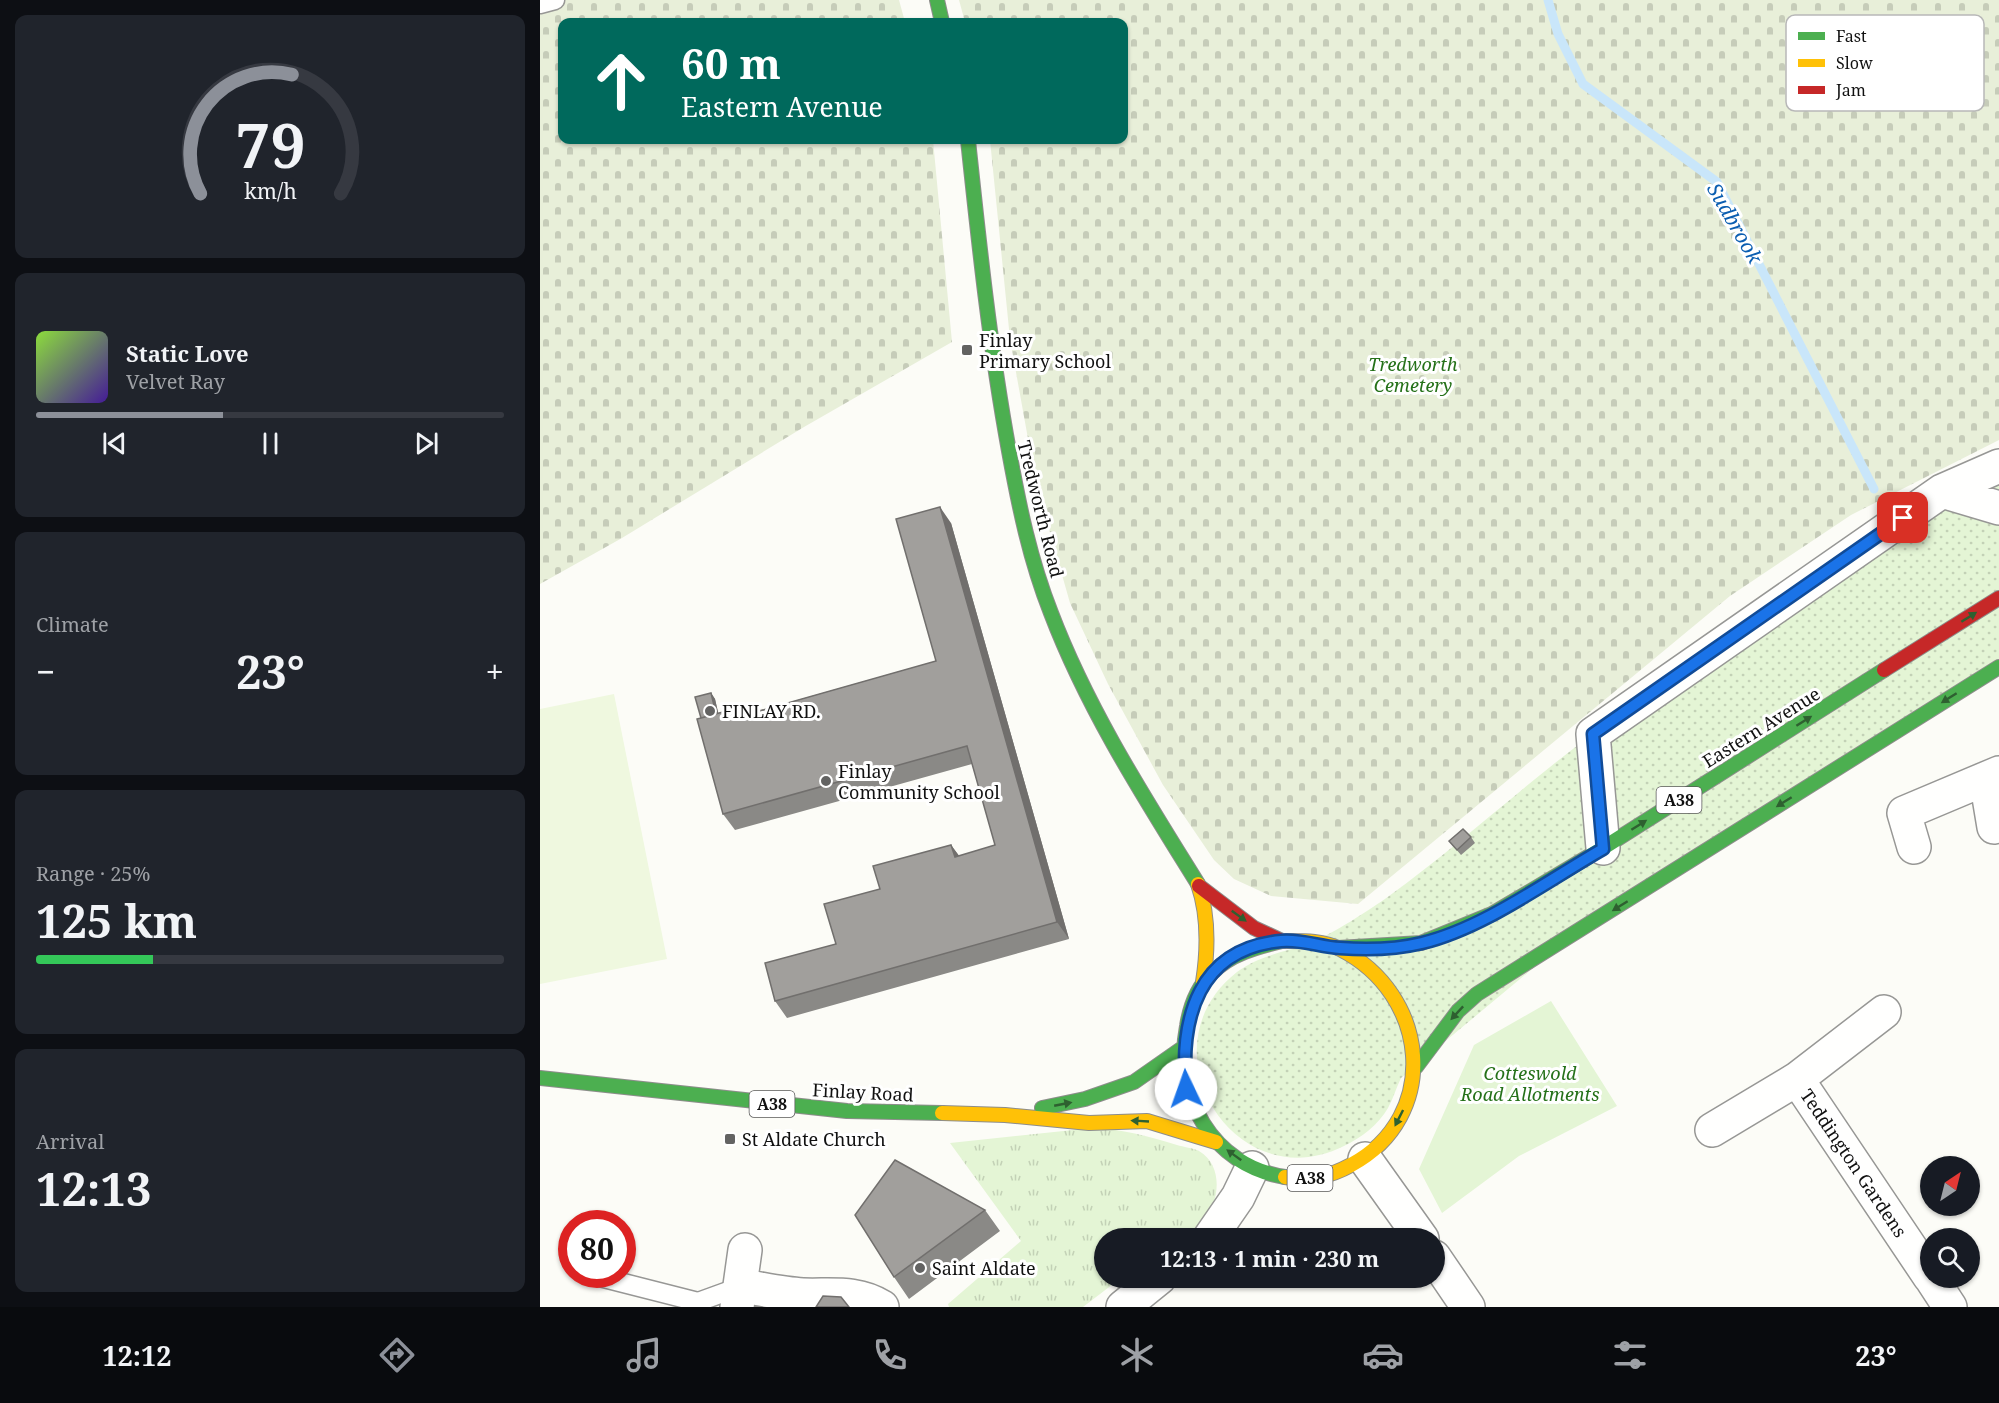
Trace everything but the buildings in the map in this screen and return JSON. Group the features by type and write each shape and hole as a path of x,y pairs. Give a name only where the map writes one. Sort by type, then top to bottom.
{"main road":[{"path":"937,0 941,18"},
{"name":"Tredworth Road","path":"968,144 994,370 1025,536 1037,575 1076,674 1113,746 1199,886 1206,921 1208,956 1203,982"},
{"name":"Eastern Avenue","path":"1338,948 1421,943 1492,914 1603,849 1999,598"},
{"name":"A38","path":"1416,1067 1458,1011 1477,994 1999,667"},
{"name":"Tredworth Road","path":"1199,886 1254,928 1282,941"},
{"name":"A38","path":"1282,941 1313,942 1338,948 1361,960 1380,975 1396,995 1413,1034 1416,1067 1410,1097 1393,1131 1365,1159 1334,1175 1300,1179 1252,1168 1216,1142 1200,1122 1186,1089 1184,1047 1192,1009 1203,982 1234,956 1256,946 1282,941"},
{"name":"Finlay Road","path":"1005,1115 1085,1099 1134,1082 1184,1047"},
{"name":"Finlay Road","path":"540,1078 847,1112 1005,1115 1089,1123 1147,1121 1216,1142"}],"street":[{"path":"1603,849 1593,734 1942,491 1999,466"},
{"path":"1942,491 1999,508"},
{"path":"1914,847 1904,813 1993,776 1994,827"},
{"name":"Teddington Gardens","path":"1712,1130 1797,1079 1884,1012"},
{"name":"Teddington Gardens","path":"1797,1079 1920,1262"},
{"path":"1365,1159 1414,1228"},
{"path":"1217,1228 1238,1197 1252,1168"},
{"path":"745,1250 739,1297 842,1293 873,1301 882,1307"},
{"path":"1445,1273 1468,1307"},
{"path":"1122,1307 1146,1288"},
{"name":"Teddington Gardens","path":"1938,1288 1950,1307"}],"lane":[{"path":"540,4 555,0"},
{"path":"636,1286 698,1302 739,1297"}],"green space":[{"path":"540,0 899,0 904,18 558,18 558,144 933,144 952,342 804,427 622,538 540,584"},
{"name":"Tredworth Cemetery","path":"959,0 1999,0 1999,440 1851,515 1730,596 1358,904 1271,896 1234,879 1214,860 1163,785 1108,684 1070,603 1036,483 1010,339 990,144 1128,144 1128,18 964,18"},
{"path":"1999,466 1999,667 1567,940 1401,1078 1384,1114 1369,1130 1350,1143 1304,1157 1268,1153 1237,1135 1213,1108 1199,1075 1197,1039 1209,1004 1237,972 1263,958 1319,939 1371,908 1415,877 1565,755 1608,723"},
{"path":"614,694 667,959 540,984 540,709"},
{"name":"Cotteswold Road Allotments","path":"1551,1001 1617,1106 1519,1156 1442,1213 1419,1169 1474,1045"},
{"path":"1092,1128 1145,1136 1197,1150 1205,1156 1210,1161 1216,1175 1215,1197 1208,1216 1198,1228 1094,1228 1094,1288 1108,1288 1083,1307 949,1307 948,1304 1021,1241 950,1143"}],"waterway":[{"name":"Sudbrook","path":"1548,0 1558,34 1583,84 1717,182 1874,489"}],"traffic: fast":[{"path":"937,0 941,18"},
{"path":"968,144 985,296 1002,412 1021,512 1037,573 1051,613 1082,684 1118,752 1198,884"},
{"path":"1416,1067 1458,1011 1477,994 1999,667"},
{"path":"1338,948 1421,943 1492,914 1603,848 1884,670"},
{"path":"1282,941 1235,956 1219,966 1207,979 1198,991 1190,1012 1184,1052 1186,1078 1193,1102 1203,1124 1218,1143 1237,1159 1259,1170 1285,1177"},
{"path":"1042,1108 1085,1099 1134,1082 1184,1047"},
{"path":"540,1078 847,1111 942,1113"}],"traffic: slow":[{"path":"1198,884 1204,908 1206,933 1203,982"},
{"path":"1282,941 1312,942 1333,946 1370,969 1392,995 1407,1024 1413,1056 1411,1087 1400,1117 1380,1143 1351,1165 1335,1172 1311,1178 1285,1177"},
{"path":"942,1113 1005,1115 1089,1123 1147,1121 1216,1142"}],"traffic: jam":[{"path":"1884,670 1999,598"},
{"path":"1199,886 1254,928 1282,941"}],"place":[{"name":"Finlay Primary School","path":"967,350"},
{"name":"FINLAY RD.","path":"710,711"},
{"name":"Finlay Community School","path":"826,781"},
{"name":"St Aldate Church","path":"730,1139"},
{"name":"Saint Aldate","path":"920,1268"}],"route":[{"path":"1186,1089 1184,1047 1192,1009 1203,982 1234,956 1256,946 1282,941 1313,942 1338,948 1421,943 1492,914 1603,849 1593,734 1903,518"}]}
